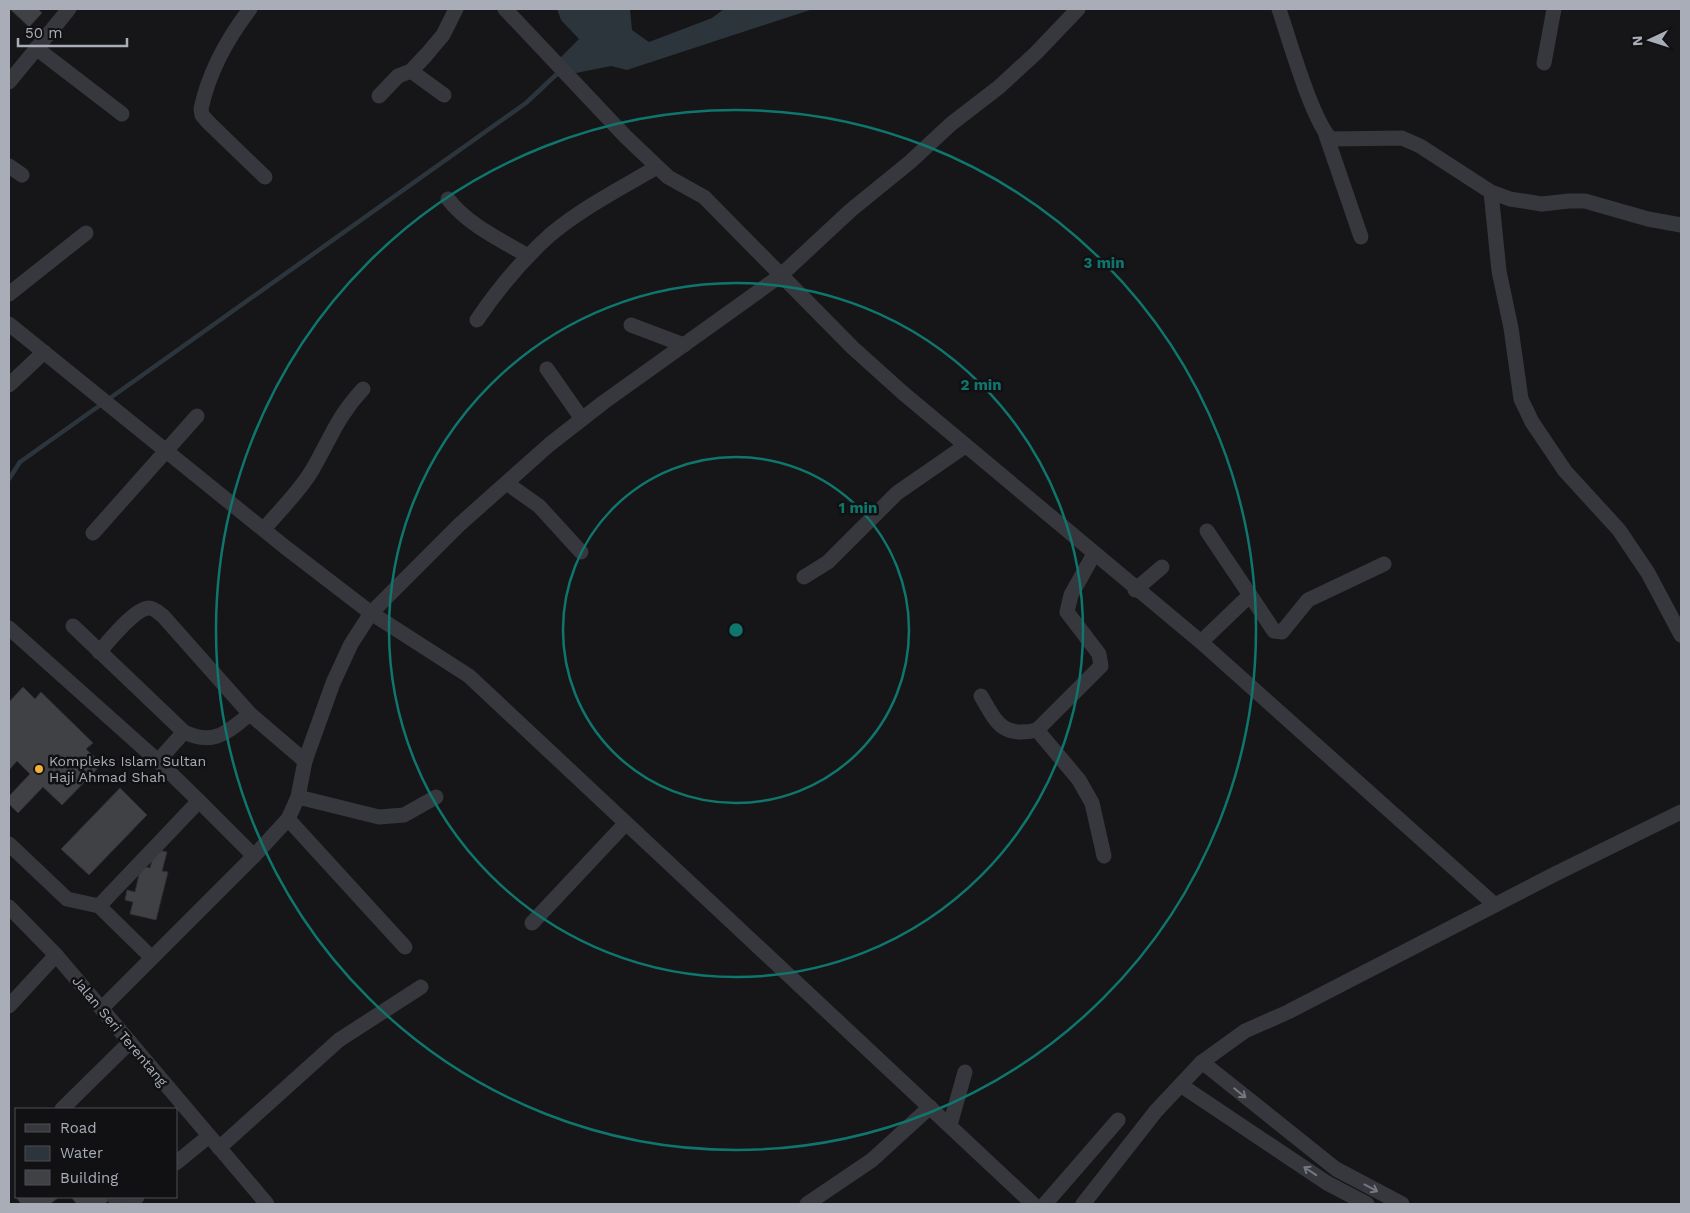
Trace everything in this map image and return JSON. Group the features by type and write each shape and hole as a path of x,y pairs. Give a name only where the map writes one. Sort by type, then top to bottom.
{"street":[{"path":"9,82 69,9"},
{"path":"250,9 230,37 212,70 201,109 202,115 208,122 265,177"},
{"path":"379,96 398,76 411,71 442,35 456,9"},
{"path":"505,9 585,96 657,167 668,177 704,197 853,348 965,446 1136,590 1201,642 1495,905"},
{"path":"102,1008 254,856 288,819 298,797 305,761 333,683 350,644 371,613 459,525 582,419 780,276 851,210 910,162 951,124 999,87 1036,53 1078,9"},
{"path":"1279,9 1307,92 1326,135 1361,237"},
{"path":"1544,63 1554,9"},
{"path":"36,48 122,114"},
{"path":"411,71 444,96"},
{"path":"1326,135 1331,140 1402,138 1420,146 1491,192 1510,199 1534,204 1585,201 1648,219 1681,225"},
{"path":"9,166 22,175"},
{"path":"477,320 504,282 551,234 657,167"},
{"path":"1491,192 1499,271 1511,328 1521,399 1532,422 1565,472 1618,530 1648,573 1681,635"},
{"path":"448,200 470,221 528,256"},
{"path":"9,294 86,232"},
{"path":"9,324 166,452 371,613 469,676 1033,1204"},
{"path":"631,325 684,345"},
{"path":"9,385 44,352"},
{"path":"547,369 582,419"},
{"path":"264,529 298,491 312,471 346,408 363,389"},
{"path":"93,533 198,416"},
{"path":"804,577 828,562 897,493 965,446"},
{"path":"508,484 539,506 581,552"},
{"path":"1207,530 1274,631 1282,632 1288,628 1295,614 1308,600 1384,564"},
{"path":"982,696 996,722 1009,732 1022,733 1037,730 1101,666 1099,654 1067,612 1067,604 1094,554"},
{"path":"1136,590 1162,567"},
{"path":"1201,642 1250,595"},
{"path":"99,652 136,614 148,608 153,609 163,616 250,714 305,761"},
{"path":"73,626 184,732 199,739 213,738 250,714"},
{"path":"9,628 158,761 254,856"},
{"path":"1037,730 1079,780 1092,803 1104,856"},
{"path":"158,761 184,732"},
{"path":"298,797 380,817 404,815 436,797"},
{"path":"99,906 199,801"},
{"path":"1083,1204 1156,1111 1182,1086 1202,1062 1245,1031 1288,1012 1681,812"},
{"path":"288,819 405,946"},
{"path":"532,923 625,824"},
{"path":"9,844 67,899 99,906 152,958"},
{"name":"Jalan Seri Terentang","path":"9,907 56,955 102,1008 266,1204"},
{"path":"9,1006 56,955"},
{"path":"219,1148 339,1040 421,987"},
{"path":"63,1108 130,1042"},
{"path":"1202,1062 1336,1169 1402,1204"},
{"path":"950,1125 957,1094 965,1072"},
{"path":"1182,1086 1327,1183 1367,1204"},
{"path":"807,1204 872,1160 930,1107"},
{"path":"1046,1204 1118,1120"},
{"path":"178,1161 209,1136"}],"water":[{"path":"557,9 630,9 632,30 649,42 712,18 724,9 813,9 627,70 611,66 576,73 559,59 579,39 561,20"}],"building":[{"path":"10,9 38,9 42,13 29,27"},
{"path":"23,687 35,699 41,692 93,743 86,749 102,764 62,805 43,787 18,813 9,804 9,796 30,774 17,761 9,770 9,702"},
{"path":"120,788 147,815 89,875 61,849"},
{"path":"155,849 167,852 162,871 168,872 156,920 130,914 133,902 125,900 127,890 135,892 141,866 150,868"},
{"path":"17,1198 58,1198 50,1204 21,1204"},
{"path":"72,1198 111,1199 104,1204 77,1204"}],"waterway":[{"path":"9,479 20,462 526,103 560,71"}],"place":[{"name":"Kompleks Islam Sultan Haji Ahmad Shah","path":"39,769"}]}
